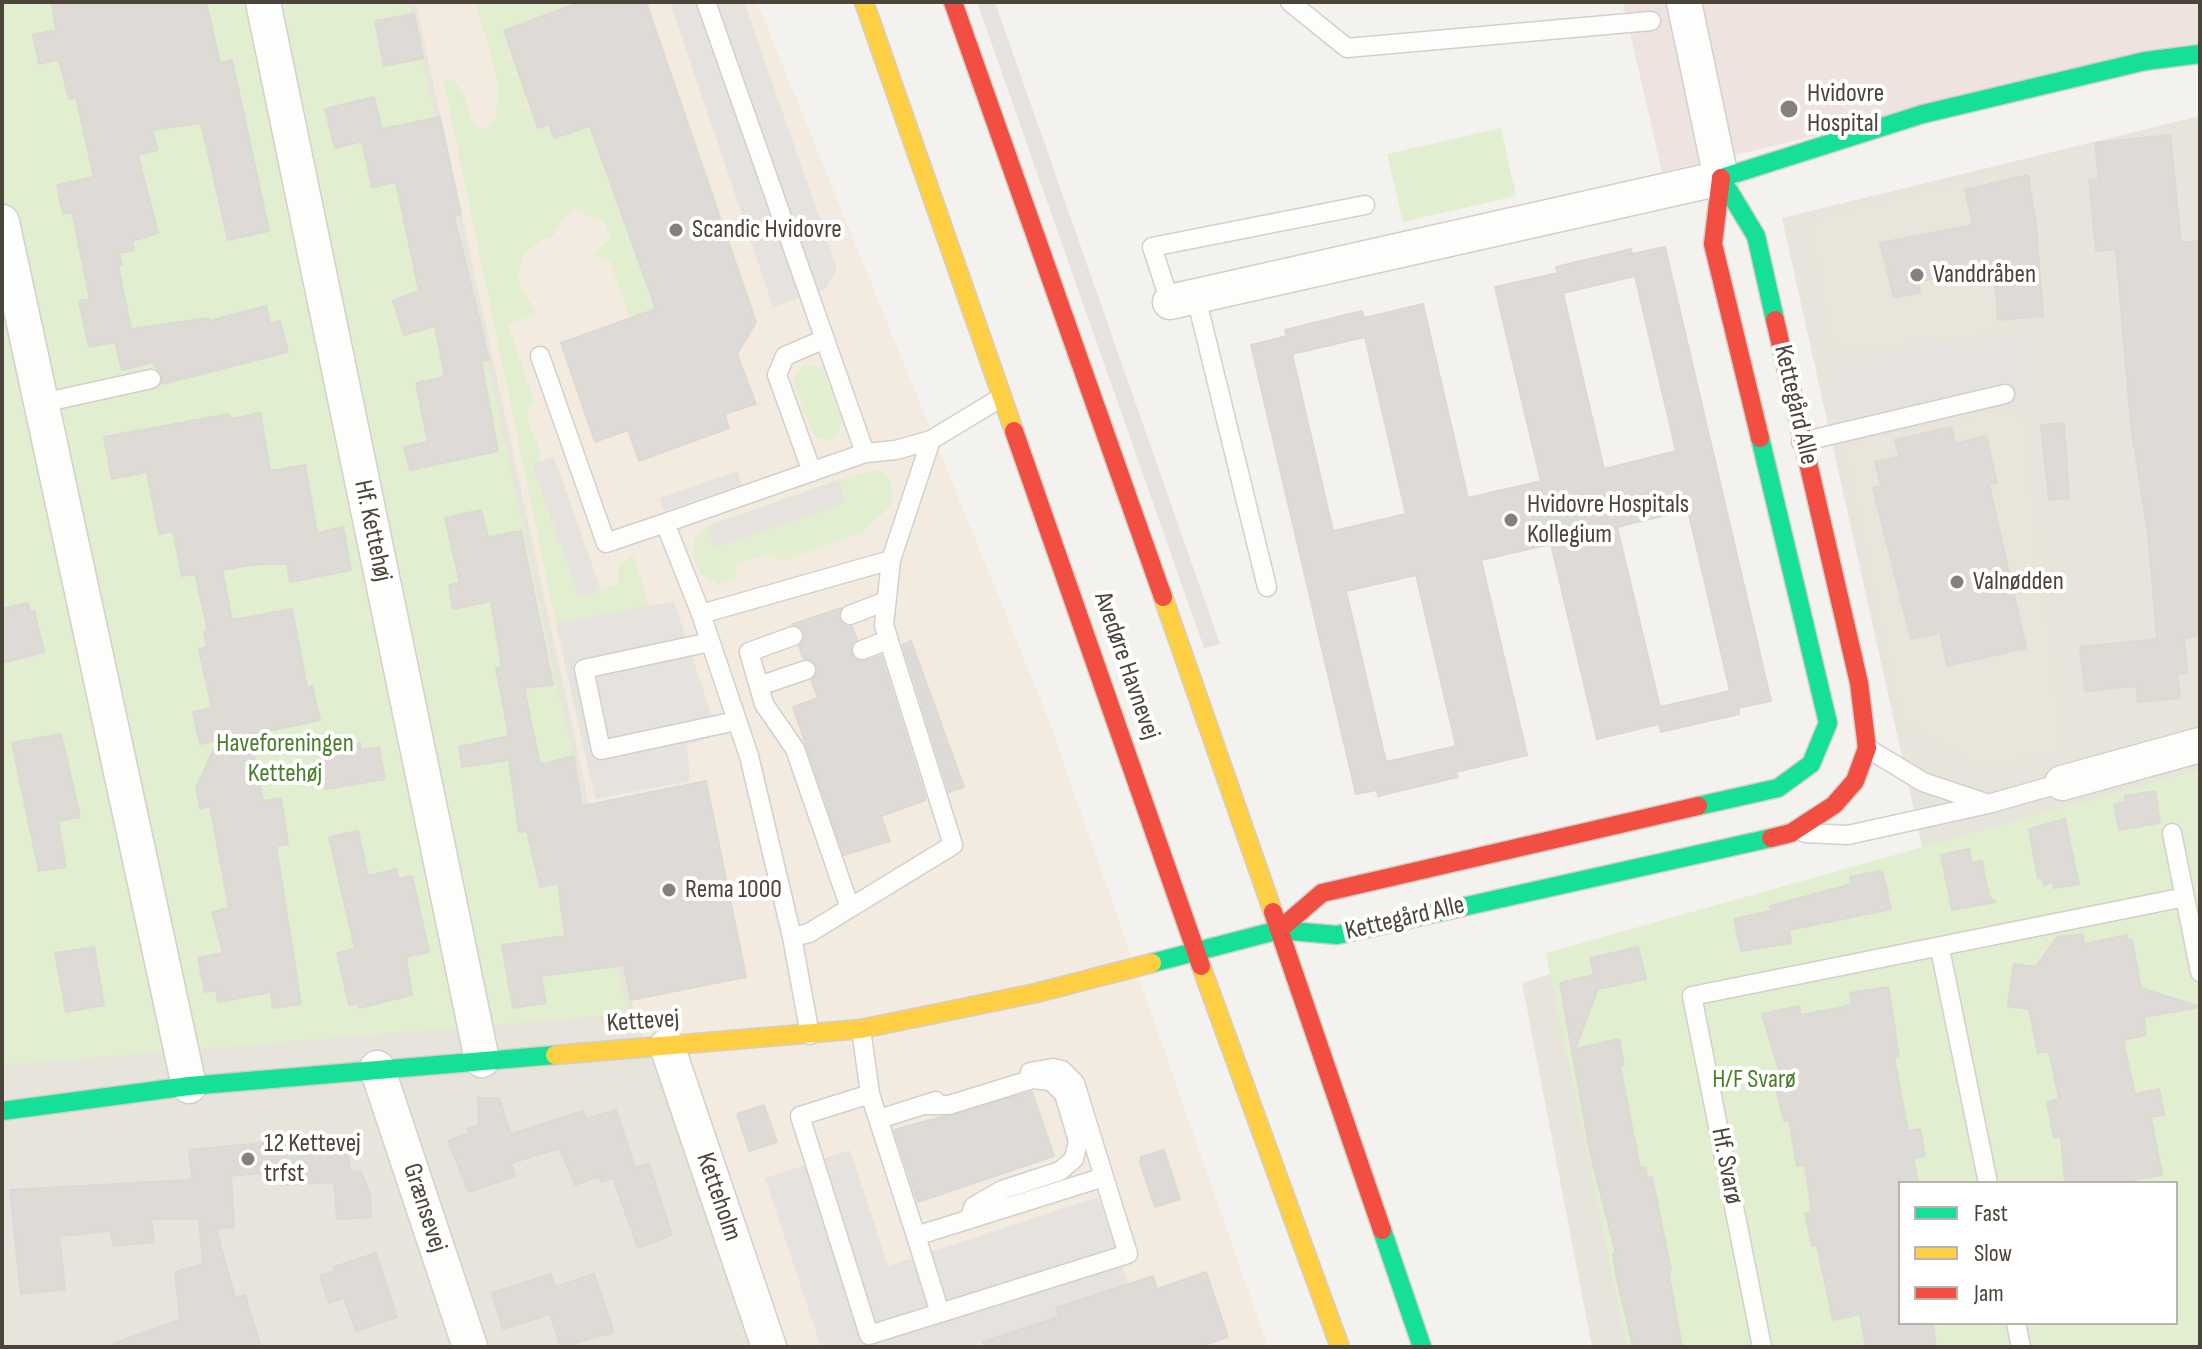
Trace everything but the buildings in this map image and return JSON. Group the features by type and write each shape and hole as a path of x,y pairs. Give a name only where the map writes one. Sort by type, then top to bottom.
{"street":[{"name":"Hf. Kettehøj","path":"263,2 482,1060"},
{"name":"Avedøre Havnevej","path":"864,2 1196,951 1340,1347"},
{"path":"953,2 1422,1347"},
{"path":"1684,2 1721,178"},
{"path":"1183,300 1721,178 1923,114 2145,61 2200,54"},
{"name":"Kettegård Alle","path":"1279,930 1322,893 1778,788 1811,764 1828,723 1713,244 1721,178"},
{"name":"Kettegård Alle","path":"1279,930 1337,935 1791,833 1834,805 1855,781 1867,748 1859,683 1756,236 1721,178"},
{"path":"2,222 189,1086"},
{"path":"2062,783 2200,745"},
{"name":"Kettevej","path":"2,1111 189,1086 377,1068 861,1029 1036,993 1279,930"},
{"name":"Ketteholm","path":"667,1046 769,1347"},
{"name":"Grænsevej","path":"377,1068 470,1347"}],"lane":[{"path":"706,2 865,453"},
{"path":"1290,2 1347,48 1651,21"},
{"path":"1267,587 1183,300 1152,247 1365,205"},
{"path":"812,472 777,375 785,356 825,339"},
{"path":"540,356 606,543 865,453 896,450 931,440 1003,397"},
{"path":"42,403 151,379"},
{"path":"1763,451 2005,394"},
{"path":"792,937 809,933 953,845 884,625 891,560 931,440"},
{"path":"665,523 701,614 749,756 792,937 810,1035"},
{"path":"701,614 891,560"},
{"path":"850,615 886,601"},
{"path":"793,636 749,652 764,704 795,749 850,908"},
{"path":"862,650 888,640"},
{"path":"710,642 584,669 601,750 736,721"},
{"path":"724,686 806,670"},
{"path":"1867,748 1923,782 1988,804"},
{"path":"1791,833 1848,835 1988,804 2062,783"},
{"path":"2172,833 2200,972"},
{"name":"Hf. Svarø","path":"1762,1347 1692,996 1940,949 2185,897"},
{"path":"1940,949 1988,1181"},
{"path":"861,1029 870,1094 940,1313"},
{"path":"870,1094 800,1116 869,1335 1128,1254 1075,1083 1062,1070 1032,1071 879,1119"},
{"path":"926,1105 949,1105 1033,1079 1051,1081 1064,1094 1078,1141 1074,1159 1060,1171 1002,1190 974,1206 969,1219"},
{"path":"916,1236 1104,1177"},
{"path":"2016,1325 2021,1347"}],"shaded area":[{"name":"Haveforeningen Kettehøj","path":"2,2 416,2 634,1011 763,1347 2,1347"},
{"path":"416,2 757,2 1048,718 1268,1347 759,1347 634,1011"},
{"path":"670,2 744,2 837,268 826,289 773,307"},
{"path":"977,2 995,2 1220,644 1204,648"},
{"name":"Hvidovre Hospital","path":"1623,2 2200,2 2200,46 1662,172"},
{"path":"2200,116 2200,1347 1592,1347 1522,983 1923,851 1782,218"},
{"name":"Vanddråben","path":"1999,171 2023,331 1834,352 1807,219"},
{"path":"2016,335 2019,402 1842,433 1832,361"},
{"name":"Valnødden","path":"2022,406 2063,750 1978,767 1900,719 1843,445"},
{"path":"554,457 601,590 579,597 532,464"},
{"path":"737,471 742,484 664,511 660,498"},
{"path":"838,480 846,502 715,548 707,526"},
{"path":"674,601 718,735 687,745 690,781 595,799 556,623"},
{"path":"850,1150 888,1266 1098,1197 1128,1284 1089,1297 1091,1306 969,1347 821,1347 765,1178"}],"green space":[{"name":"Haveforeningen Kettehøj","path":"2,2 410,2 628,1014 2,1065"},
{"path":"488,2 564,2 566,7 504,31 512,54 505,56 506,60 513,58 517,70 510,72 511,76 519,74 529,102 521,105 522,108 530,107 538,127 549,124 554,138 585,128 619,99 669,344 628,324 629,315 610,261 592,254 610,239 605,223 576,210 564,216 552,237 540,240 522,257 518,281 536,313 508,324 534,401 526,415 540,452 539,462 533,464 580,597 619,584 619,566 633,555 649,606 556,623 443,78 454,81 463,93 473,125 485,130 495,120 498,89 490,47 475,6"},
{"path":"1501,128 1516,196 1403,222 1387,154"},
{"path":"803,365 822,368 842,421 838,434 829,441 815,437 798,397 794,380"},
{"path":"877,470 887,475 891,482 892,504 863,532 783,561 767,554 734,565 737,578 719,584 702,575 693,556 694,544 696,536 707,526 715,548 846,501 838,480"},
{"name":"H/F Svarø","path":"2200,769 2200,1347 1627,1347 1546,953"}],"traffic: fast":[{"path":"1721,178 1923,114 2145,61 2200,54"},
{"path":"1721,178 1756,236 1775,320"},
{"path":"1698,806 1778,788 1811,764 1828,723 1760,438"},
{"path":"1152,963 1279,930 1337,935 1771,838"},
{"path":"2,1111 189,1086 555,1055"},
{"path":"1382,1230 1422,1347"}],"traffic: slow":[{"path":"864,2 1014,431"},
{"path":"1163,597 1273,912"},
{"path":"555,1055 861,1029 1036,993 1152,963"},
{"path":"1201,966 1340,1347"}],"traffic: jam":[{"path":"953,2 1163,597"},
{"path":"1721,178 1713,244 1760,438"},
{"path":"1771,838 1791,833 1834,805 1855,781 1867,748 1859,683 1775,320"},
{"path":"1014,431 1201,966"},
{"path":"1279,930 1322,893 1698,806"},
{"path":"1273,912 1382,1230"}],"place":[{"name":"Hvidovre Hospital","path":"1789,109"},
{"name":"Scandic Hvidovre","path":"676,230"},
{"name":"Vanddråben","path":"1917,275"},
{"name":"Hvidovre Hospitals Kollegium","path":"1511,520"},
{"name":"Valnødden","path":"1957,582"},
{"name":"Rema 1000","path":"669,890"},
{"name":"12 Kettevej trfst","path":"248,1159"}]}
